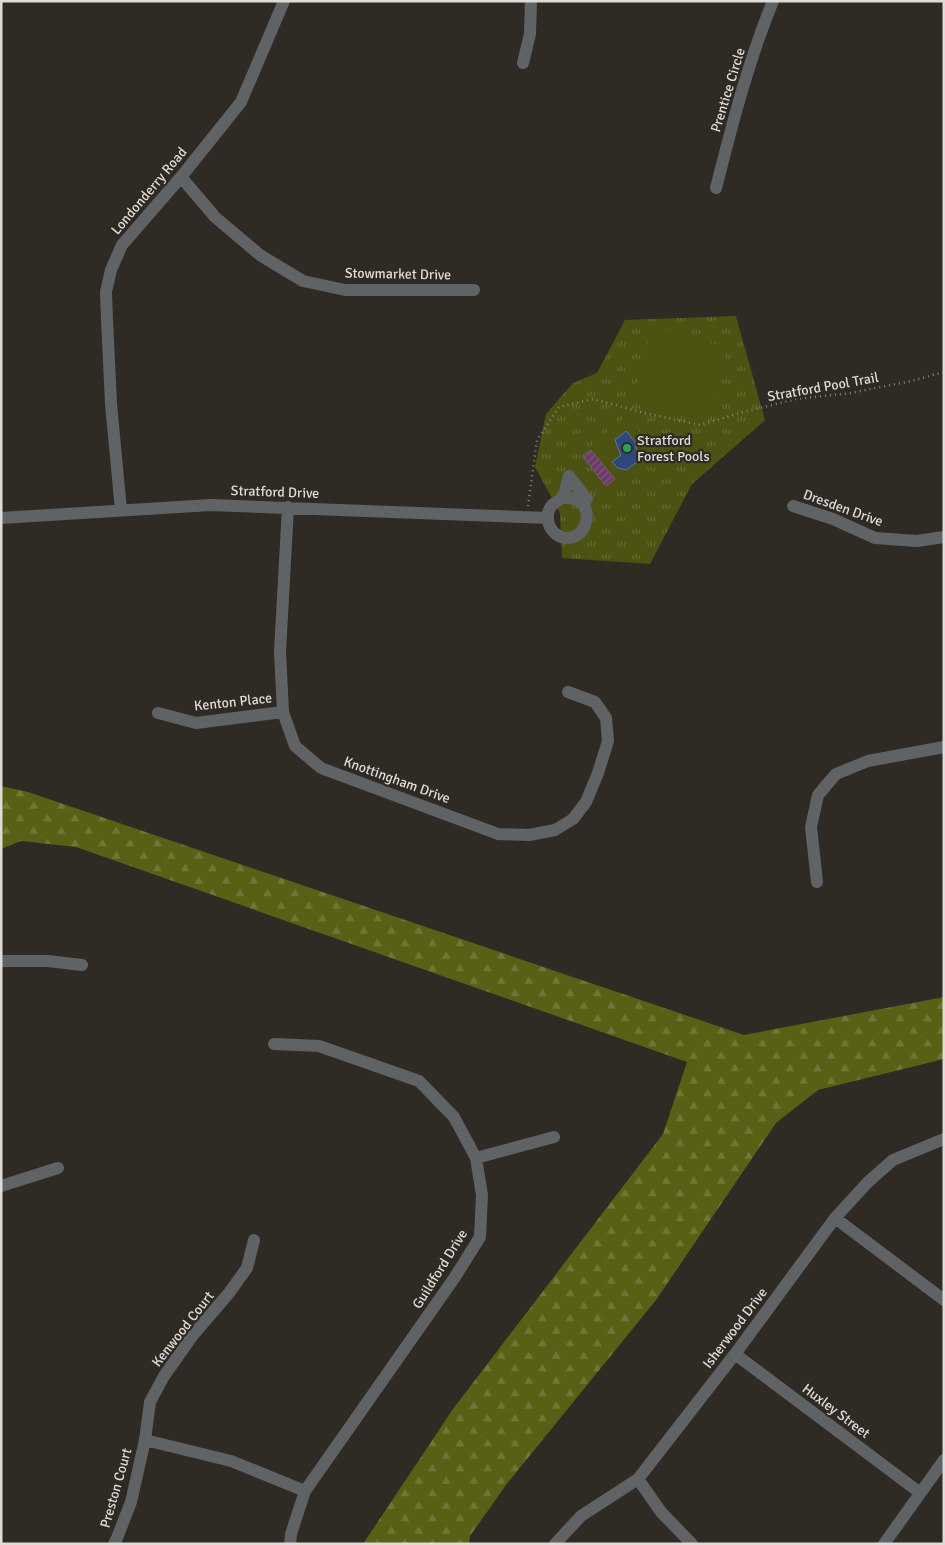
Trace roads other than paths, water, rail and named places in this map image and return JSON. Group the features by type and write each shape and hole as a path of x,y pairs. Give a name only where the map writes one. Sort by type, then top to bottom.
{"street":[{"name":"Londonderry Road","path":"121,510 110,404 106,292 111,270 122,245 181,177 241,102 284,1"},
{"path":"523,63 530,34 532,1"},
{"name":"Prentice Circle","path":"716,188 735,113 762,28 773,1"},
{"name":"Stowmarket Drive","path":"181,177 215,217 260,255 303,281 345,290 474,290"},
{"path":"562,498 569,476 587,499 581,503"},
{"path":"562,498 569,498 581,503 585,508 587,521 585,527 576,536 563,537 552,530 548,518 551,506 562,498"},
{"name":"Stratford Drive","path":"1,518 211,505 548,518"},
{"name":"Dresden Drive","path":"793,506 833,519 875,538 917,541 944,536"},
{"name":"Knottingham Drive","path":"288,507 280,652 283,712 295,746 321,768 498,834 529,835 555,830 573,819 586,802 598,774 608,741 606,718 595,702 568,692"},
{"name":"Kenton Place","path":"158,713 196,724 283,712"},
{"path":"817,882 811,827 818,795 836,774 868,761 944,747"},
{"path":"1,962 48,961 82,965"},
{"name":"Guildford Drive","path":"274,1044 319,1046 419,1081 454,1118 476,1158 482,1195 480,1237 445,1292 304,1491 291,1534 290,1544"},
{"path":"476,1158 554,1137"},
{"name":"Isherwood Drive","path":"555,1544 581,1516 638,1479 735,1354 835,1218 868,1182 893,1160 944,1139"},
{"path":"1,1186 58,1168"},
{"path":"835,1218 944,1300"},
{"name":"Kenwood Court","path":"145,1440 150,1402 164,1376 193,1335 229,1293 247,1268 254,1240"},
{"name":"Huxley Street","path":"735,1354 919,1492"},
{"path":"145,1440 231,1460 304,1491"},
{"name":"Preston Court","path":"114,1544 131,1502 145,1440"},
{"path":"884,1544 919,1492 944,1460"},
{"path":"638,1479 661,1512 692,1544"}],"water":[{"name":"Stratford Forest Pools","path":"626,431 635,442 638,461 626,470 618,468 612,462 621,455 615,440"}],"place":[{"name":"Stratford Forest Pools","path":"627,448"}]}
